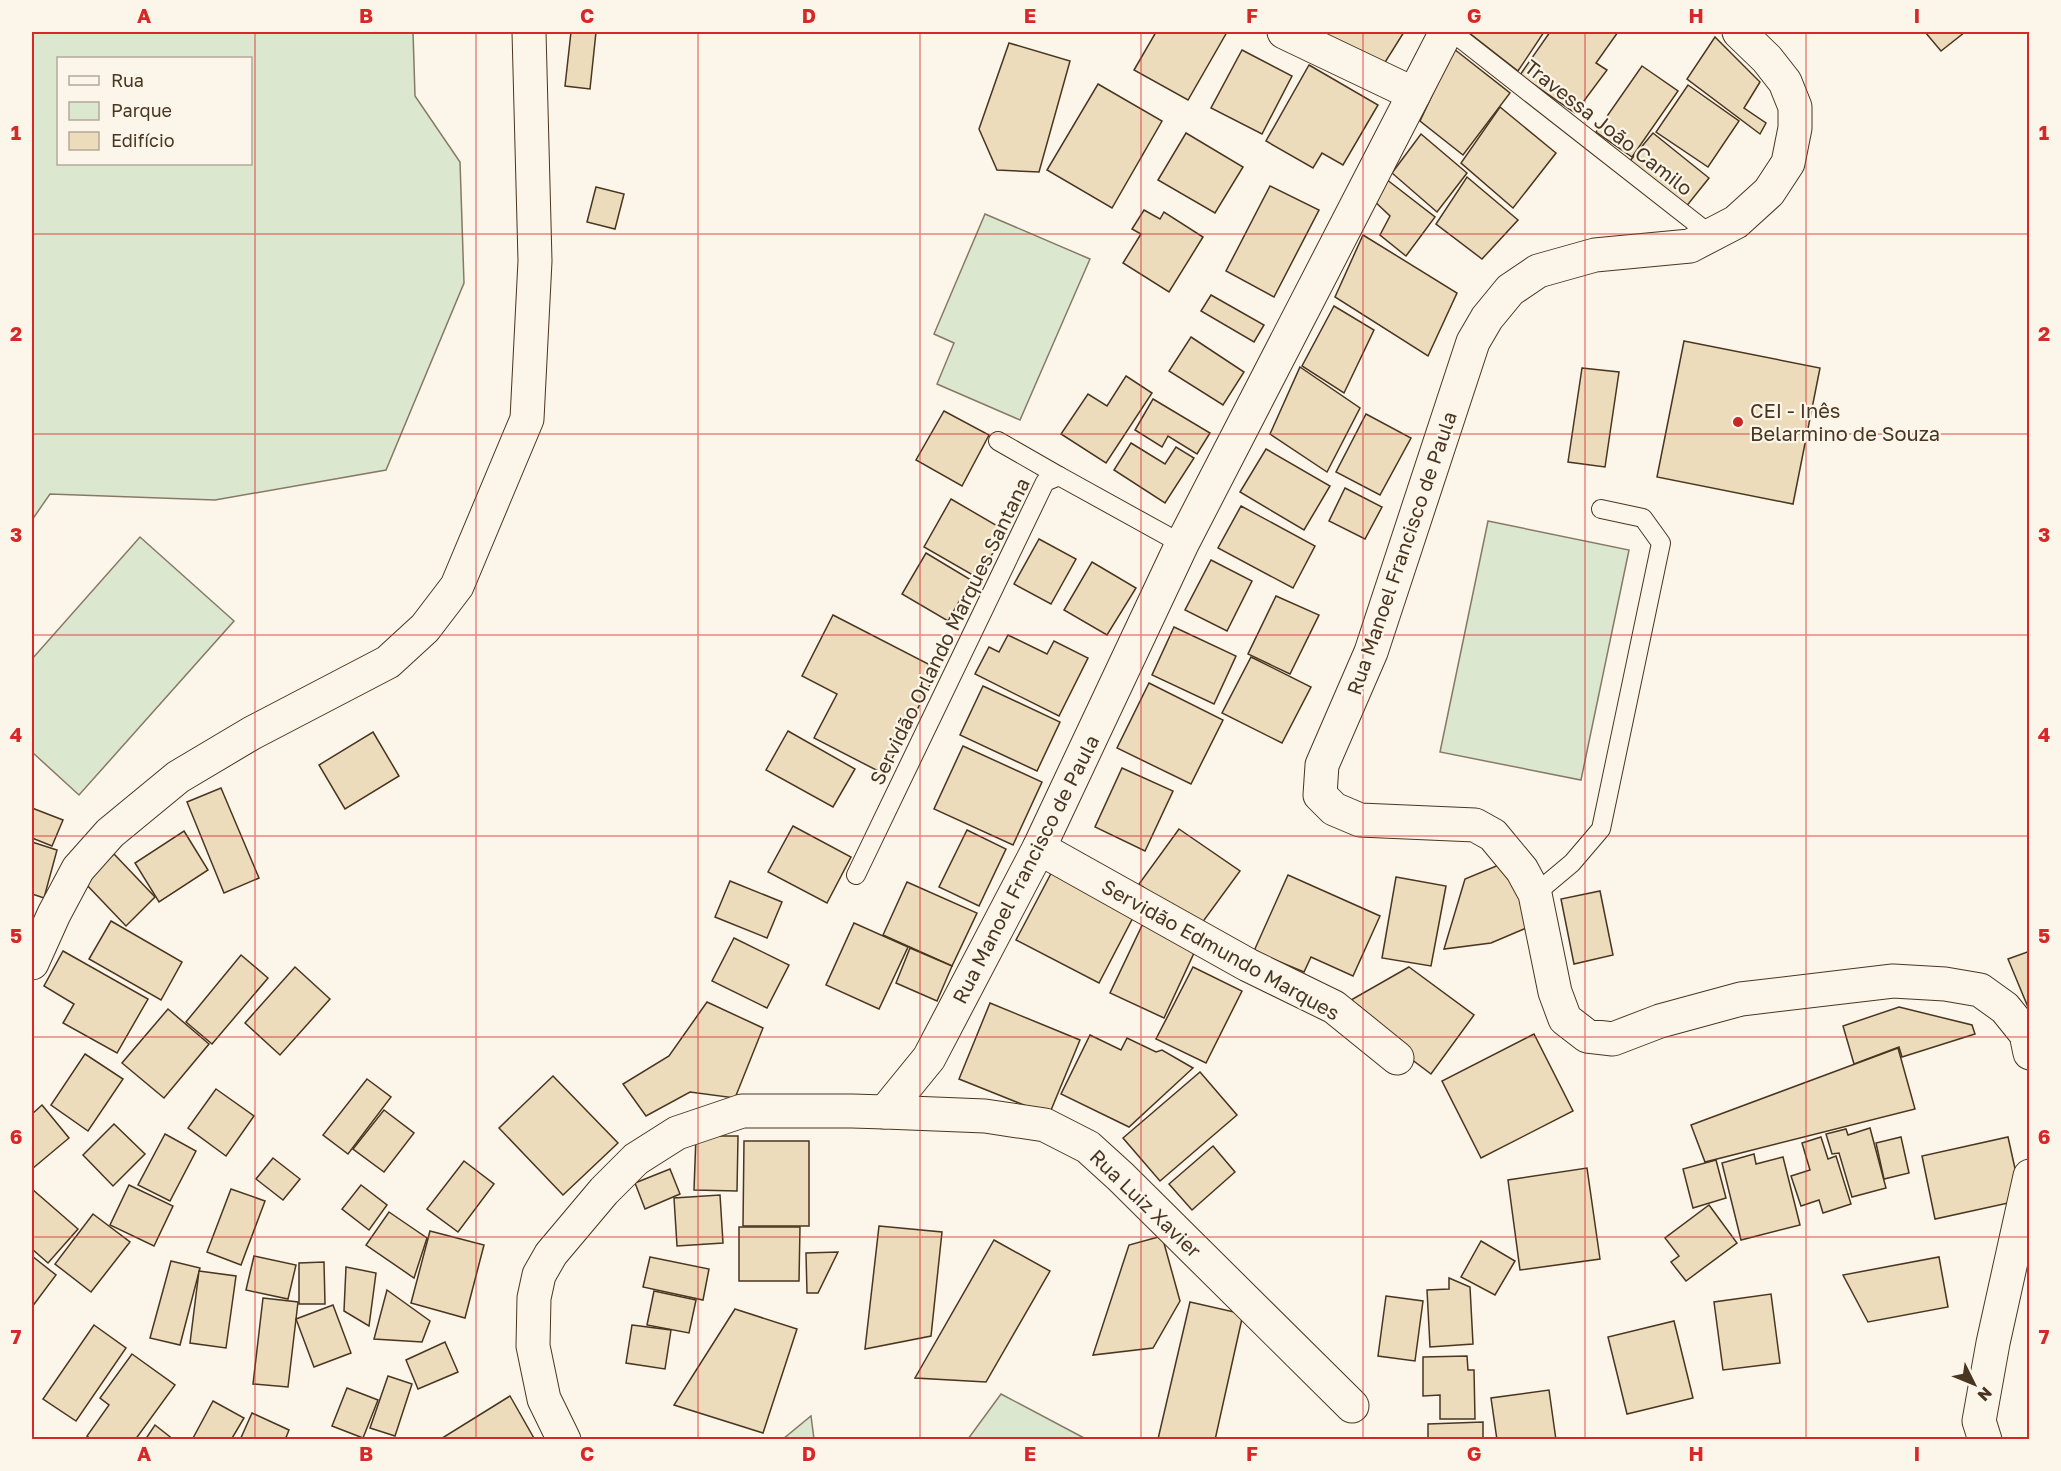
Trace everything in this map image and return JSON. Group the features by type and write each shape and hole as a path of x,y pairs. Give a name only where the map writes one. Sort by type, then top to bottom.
{"street":[{"path":"32,963 78,869 110,833 178,777 252,733 388,662 425,628 457,586 527,419 535,261 529,32"},
{"path":"1284,32 1414,94"},
{"name":"Rua Manoel Francisco de Paula","path":"885,1112 929,1058 1039,848 1182,544 1446,32"},
{"name":"Rua Manoel Francisco de Paula","path":"1739,32 1767,59 1785,82 1794,107 1795,128 1788,163 1769,192 1736,222 1690,246 1595,255 1538,271 1510,290 1487,318 1473,342 1371,652 1322,765 1320,795 1334,809 1360,820 1475,825 1493,835 1522,870 1535,894 1555,993 1565,1019 1587,1036 1613,1039 1660,1021 1741,999 1893,981 1946,984 1980,990 2005,1008 2026,1034 2030,1053"},
{"name":"Servidão Edmundo Marques","path":"1039,848 1248,965 1334,1007 1397,1058"},
{"path":"564,1440 544,1399 533,1346 534,1298 539,1275 551,1254 604,1191 636,1159 677,1134 742,1111 885,1112"},
{"name":"Rua Luiz Xavier","path":"885,1112 985,1116 1045,1125 1088,1147 1352,1406"},
{"path":"1984,1440 1979,1421 1993,1343 2030,1176"}],"lane":[{"name":"Travessa João Camilo","path":"1452,32 1711,235"},
{"path":"998,441 1059,476"},
{"name":"Servidão Orlando Marques Santana","path":"856,874 1045,482 1059,476 1182,544"},
{"path":"1535,894 1572,863 1601,829 1661,543 1643,518 1601,509"}],"green space":[{"path":"32,32 413,32 415,96 460,162 464,283 386,470 215,500 50,494 32,520"},
{"path":"985,214 1090,259 1020,420 937,384 954,343 934,334"},
{"path":"1488,521 1629,550 1581,780 1440,752"},
{"path":"140,537 234,621 79,795 32,752 32,659"},
{"path":"1001,1394 1086,1439 968,1439"},
{"path":"811,1416 814,1439 783,1439"}],"building":[{"path":"571,32 596,32 590,89 565,86"},
{"path":"1156,32 1227,32 1188,100 1134,70"},
{"path":"1323,32 1404,32 1379,72 1320,36"},
{"path":"1468,32 1544,32 1518,71"},
{"path":"1550,32 1618,32 1596,63 1607,70 1575,113 1520,75"},
{"path":"1925,32 1965,32 1941,51"},
{"path":"1715,37 1760,82 1744,108 1766,123 1760,134 1687,79"},
{"path":"1009,43 1070,61 1039,172 997,170 979,129"},
{"path":"1454,49 1510,93 1463,155 1420,121"},
{"path":"1242,50 1292,76 1262,134 1211,108"},
{"path":"1309,65 1378,105 1343,165 1322,153 1313,168 1266,141"},
{"path":"1642,66 1678,91 1632,157 1596,132"},
{"path":"1098,84 1162,121 1112,208 1047,170"},
{"path":"1688,85 1739,121 1708,167 1656,132"},
{"path":"1500,107 1556,153 1513,208 1461,163"},
{"path":"1186,133 1243,167 1215,213 1158,180"},
{"path":"1653,133 1709,178 1685,208 1629,162"},
{"path":"1421,134 1467,173 1437,212 1392,173"},
{"path":"1467,177 1518,220 1482,259 1436,224"},
{"path":"1386,179 1435,217 1406,256 1380,235 1390,216 1372,199"},
{"path":"1270,186 1319,210 1274,297 1226,271"},
{"path":"596,187 624,194 615,229 587,222"},
{"path":"1144,210 1160,219 1164,212 1203,237 1169,292 1123,263 1141,234 1132,229"},
{"path":"1363,235 1457,293 1428,356 1335,297"},
{"path":"1211,295 1264,325 1254,342 1201,311"},
{"path":"1334,306 1374,330 1344,393 1302,366"},
{"path":"1191,337 1244,372 1223,405 1169,371"},
{"name":"CEI - Inês Belarmino de Souza","path":"1684,341 1820,368 1793,504 1657,477"},
{"path":"1300,367 1360,408 1327,472 1270,434"},
{"path":"1582,368 1619,372 1605,467 1568,462"},
{"path":"1126,376 1152,393 1106,463 1061,434 1088,394 1107,406"},
{"path":"1153,399 1210,433 1197,454 1168,436 1162,447 1135,430"},
{"path":"944,411 989,435 962,486 916,460"},
{"path":"1366,414 1411,438 1380,495 1336,472"},
{"path":"1131,443 1165,464 1176,447 1194,458 1165,503 1114,470"},
{"path":"1266,449 1330,486 1304,530 1240,492"},
{"path":"1345,488 1382,507 1365,539 1329,521"},
{"path":"951,499 1006,531 978,578 924,547"},
{"path":"1241,506 1315,546 1293,588 1218,548"},
{"path":"1039,539 1076,559 1051,604 1014,584"},
{"path":"926,553 971,580 948,621 902,594"},
{"path":"1211,560 1252,581 1227,631 1185,610"},
{"path":"1092,562 1136,588 1107,635 1064,610"},
{"path":"1276,596 1319,615 1290,674 1248,654"},
{"path":"833,615 938,669 884,774 814,738 837,694 802,676"},
{"path":"1174,627 1236,656 1214,704 1152,675"},
{"path":"1008,635 1047,654 1054,641 1088,658 1059,716 975,674 989,647 999,652"},
{"path":"1251,657 1311,687 1282,743 1222,713"},
{"path":"1149,683 1223,720 1191,784 1117,748"},
{"path":"983,686 1060,722 1037,771 960,735"},
{"path":"788,731 855,769 833,807 766,770"},
{"path":"373,732 399,776 345,809 319,765"},
{"path":"963,746 1042,782 1013,845 934,809"},
{"path":"1122,768 1173,791 1145,851 1095,827"},
{"path":"221,788 259,878 224,893 187,802"},
{"path":"32,808 63,820 52,846 32,838"},
{"path":"793,826 851,857 827,903 768,872"},
{"path":"1179,829 1240,871 1199,927 1139,884"},
{"path":"967,830 1006,849 979,906 939,887"},
{"path":"184,831 208,870 159,902 135,863"},
{"path":"32,842 57,850 44,898 32,894"},
{"path":"114,854 155,897 126,926 84,882"},
{"path":"1506,862 1531,926 1491,943 1444,949 1465,879"},
{"path":"1055,866 1138,908 1099,983 1016,940"},
{"path":"1288,875 1380,916 1353,976 1311,957 1304,972 1254,951"},
{"path":"1396,877 1446,886 1431,966 1382,958"},
{"path":"730,881 782,902 767,938 715,917"},
{"path":"907,882 977,913 952,966 883,935"},
{"path":"1600,891 1613,955 1574,964 1561,899"},
{"path":"1147,915 1200,940 1164,1018 1110,993"},
{"path":"111,921 182,962 161,1000 89,959"},
{"path":"854,923 908,947 879,1009 826,985"},
{"path":"734,938 789,965 767,1008 712,981"},
{"path":"910,948 952,966 937,1001 896,983"},
{"path":"63,951 148,999 117,1053 63,1023 74,1004 44,986"},
{"path":"2030,951 2030,1012 2008,959"},
{"path":"241,955 268,978 212,1044 186,1022"},
{"path":"295,967 330,999 280,1055 245,1023"},
{"path":"1193,967 1242,991 1206,1063 1156,1039"},
{"path":"1409,967 1474,1015 1431,1074 1366,1025 1351,1000"},
{"path":"707,1002 763,1028 735,1098 690,1092 646,1116 623,1084 669,1056"},
{"path":"990,1003 1080,1040 1049,1115 959,1079"},
{"path":"1899,1007 1972,1025 1975,1034 1902,1057 1899,1047 1854,1064 1843,1026"},
{"path":"168,1009 209,1044 164,1098 122,1063"},
{"path":"1534,1034 1573,1111 1481,1158 1442,1081"},
{"path":"1090,1035 1121,1050 1127,1038 1156,1052 1162,1050 1193,1068 1129,1127 1061,1094"},
{"path":"1898,1048 1915,1109 1705,1162 1691,1125"},
{"path":"85,1054 123,1079 88,1131 51,1105"},
{"path":"1200,1072 1237,1115 1160,1181 1123,1138"},
{"path":"553,1076 618,1143 563,1195 499,1128"},
{"path":"367,1079 391,1097 348,1154 323,1135"},
{"path":"216,1089 254,1116 226,1156 188,1128"},
{"path":"42,1105 69,1138 32,1169 32,1114"},
{"path":"384,1110 414,1133 384,1172 353,1149"},
{"path":"114,1124 145,1154 113,1186 83,1155"},
{"path":"1870,1128 1886,1188 1852,1197 1839,1153 1832,1154 1826,1134 1846,1129 1848,1135"},
{"path":"165,1134 196,1151 170,1201 138,1185"},
{"path":"696,1136 738,1136 737,1191 694,1190"},
{"path":"1821,1137 1828,1159 1836,1156 1851,1204 1823,1213 1819,1200 1801,1206 1791,1176 1810,1170 1802,1143"},
{"path":"1901,1137 1909,1173 1884,1179 1876,1143"},
{"path":"2008,1137 2022,1200 1935,1219 1922,1156"},
{"path":"744,1141 809,1141 809,1226 743,1226"},
{"path":"1213,1146 1235,1172 1192,1210 1169,1184"},
{"path":"1754,1154 1756,1164 1783,1157 1800,1225 1741,1240 1722,1163"},
{"path":"273,1158 300,1179 283,1200 256,1179"},
{"path":"1716,1160 1726,1198 1693,1208 1683,1169"},
{"path":"464,1161 494,1184 458,1232 427,1209"},
{"path":"1587,1168 1600,1259 1520,1270 1508,1180"},
{"path":"670,1169 680,1194 645,1209 635,1183"},
{"path":"129,1185 173,1206 154,1246 110,1225"},
{"path":"361,1185 387,1205 369,1230 342,1209"},
{"path":"32,1189 78,1229 48,1263 32,1249"},
{"path":"231,1189 265,1201 241,1265 207,1252"},
{"path":"720,1195 723,1243 677,1246 674,1198"},
{"path":"1709,1205 1737,1243 1686,1281 1671,1262 1679,1256 1665,1238"},
{"path":"389,1212 427,1238 414,1278 366,1245"},
{"path":"93,1214 130,1242 91,1292 55,1264"},
{"path":"879,1226 942,1232 931,1336 865,1349"},
{"path":"739,1227 800,1227 799,1281 739,1281"},
{"path":"430,1231 484,1245 465,1318 411,1303"},
{"path":"1162,1236 1180,1301 1153,1348 1093,1355 1129,1245"},
{"path":"994,1240 1050,1271 986,1382 915,1378"},
{"path":"1481,1241 1515,1261 1495,1295 1461,1277"},
{"path":"838,1252 818,1293 807,1293 806,1253"},
{"path":"32,1256 56,1275 32,1307"},
{"path":"254,1256 296,1265 288,1299 246,1290"},
{"path":"650,1257 709,1269 703,1300 643,1287"},
{"path":"1939,1257 1948,1307 1868,1322 1843,1275"},
{"path":"171,1261 200,1268 180,1345 150,1338"},
{"path":"324,1262 325,1304 299,1304 299,1263"},
{"path":"346,1267 376,1273 369,1326 344,1311"},
{"path":"199,1271 236,1276 226,1348 190,1343"},
{"path":"1449,1278 1470,1287 1473,1344 1430,1347 1427,1290 1449,1289"},
{"path":"387,1290 430,1321 422,1342 374,1339"},
{"path":"654,1291 696,1300 689,1333 647,1325"},
{"path":"1771,1294 1780,1363 1723,1370 1714,1302"},
{"path":"1386,1296 1423,1301 1415,1361 1378,1356"},
{"path":"263,1298 298,1302 288,1387 253,1384"},
{"path":"1190,1302 1243,1314 1215,1440 1158,1439"},
{"path":"333,1305 351,1353 314,1367 296,1319"},
{"path":"735,1309 797,1329 763,1433 674,1405"},
{"path":"1674,1321 1693,1398 1627,1414 1608,1337"},
{"path":"94,1325 126,1348 76,1421 43,1399"},
{"path":"632,1325 671,1330 665,1369 626,1363"},
{"path":"445,1342 458,1372 418,1389 406,1360"},
{"path":"132,1354 175,1385 135,1440 92,1440 87,1436 109,1405 100,1398"},
{"path":"1467,1356 1468,1370 1474,1370 1475,1419 1440,1419 1440,1395 1423,1396 1423,1357"},
{"path":"388,1376 412,1384 395,1436 370,1428"},
{"path":"347,1388 378,1400 363,1438 332,1426"},
{"path":"1549,1390 1556,1440 1497,1440 1491,1398"},
{"path":"510,1396 535,1440 439,1440"},
{"path":"213,1401 244,1418 231,1440 192,1440"},
{"path":"252,1413 289,1430 285,1440 240,1440"},
{"path":"1483,1422 1483,1440 1428,1440 1428,1424"},
{"path":"155,1425 174,1440 145,1440"}],"place":[{"name":"CEI - Inês Belarmino de Souza","path":"1738,422"}]}
